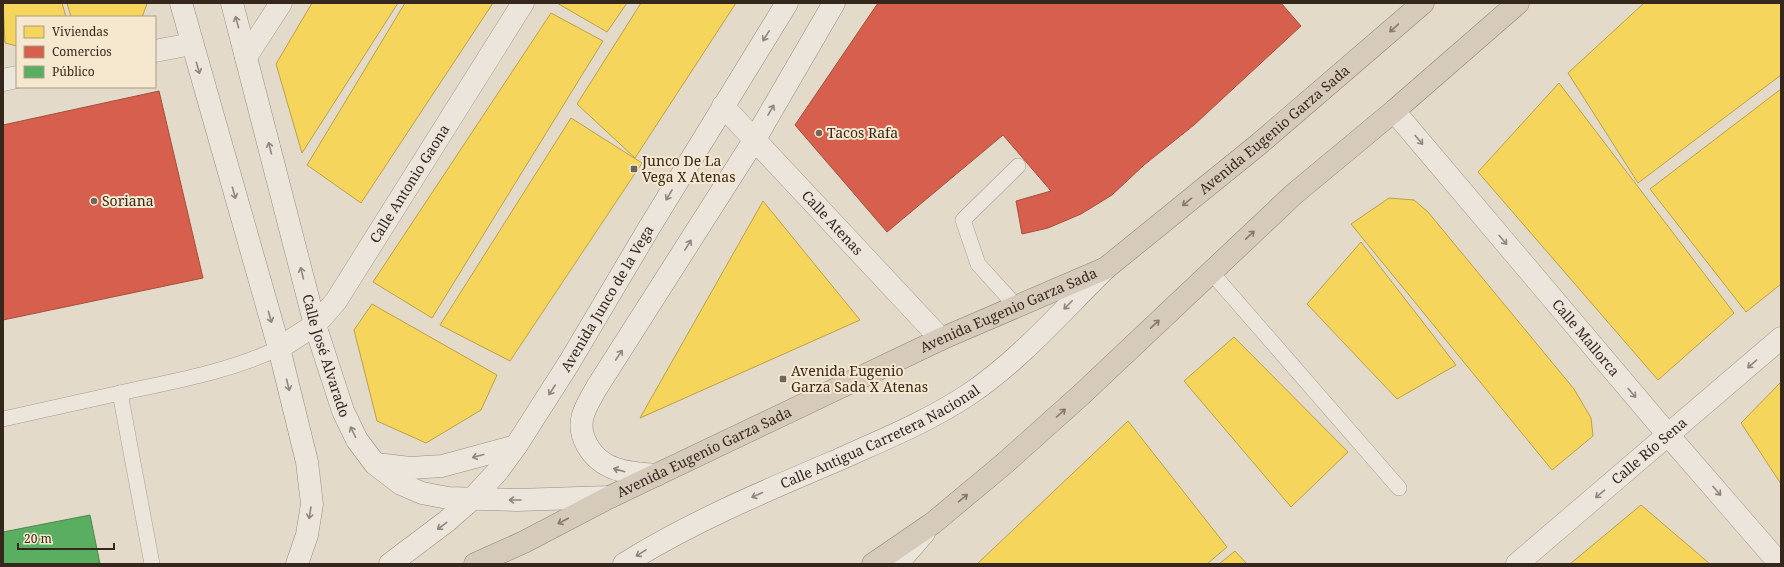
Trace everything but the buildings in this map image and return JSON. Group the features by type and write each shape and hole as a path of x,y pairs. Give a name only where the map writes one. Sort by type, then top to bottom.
{"highway":[{"name":"Avenida Eugenio Garza Sada","path":"475,564 524,542 610,496 941,339 1106,268 1259,144 1423,3"},
{"path":"873,564 933,523 1004,463 1082,394 1294,194 1394,111 1518,3"}],"street":[{"path":"181,3 191,44 279,348 307,462 312,504 307,535 297,564"},
{"name":"Calle José Alvarado","path":"232,3 315,325 343,411 357,440 375,464 401,484 422,493 448,498 517,500 610,496"},
{"path":"246,57 281,3"},
{"name":"Calle Antonio Gaona","path":"279,348 315,325 336,301 523,3"},
{"name":"Avenida Junco de la Vega","path":"390,564 447,521 472,499 497,472 516,446 569,363 787,3"},
{"path":"657,475 630,474 615,470 602,464 591,452 584,440 582,416 597,387 755,138 834,3"},
{"path":"156,51 191,44"},
{"path":"3,80 16,77"},
{"name":"Calle Atenas","path":"724,106 941,339"},
{"name":"Calle Mallorca","path":"1394,111 1669,436 1780,564"},
{"name":"Calle Antigua Carretera Nacional","path":"624,564 652,546 740,502 933,416 968,395 1010,364 1106,268"},
{"name":"Calle Río Sena","path":"1518,564 1669,436 1781,338"},
{"path":"375,464 410,468 442,466 516,446"},
{"path":"897,564 933,523"}],"lane":[{"path":"1016,306 978,264 963,220 1018,166"},
{"path":"1211,272 1399,488"},
{"path":"3,419 227,368 254,360 279,348"},
{"path":"120,393 152,564"}],"place":[{"name":"Tacos Rafa","path":"819,133"},
{"name":"Junco De La Vega X Atenas","path":"634,169"},
{"name":"Soriana","path":"94,201"},
{"name":"Avenida Eugenio Garza Sada X Atenas","path":"783,379"}]}
